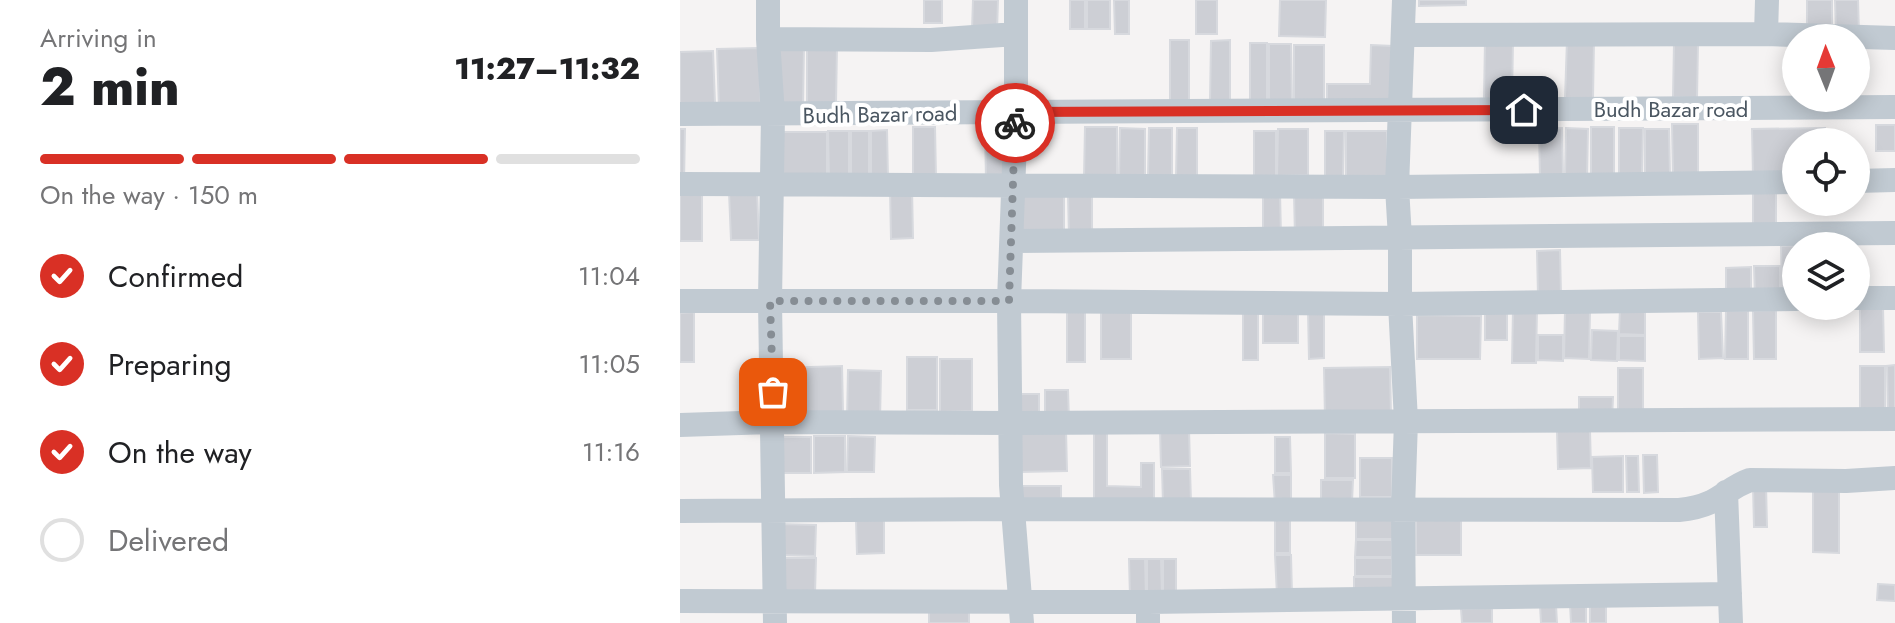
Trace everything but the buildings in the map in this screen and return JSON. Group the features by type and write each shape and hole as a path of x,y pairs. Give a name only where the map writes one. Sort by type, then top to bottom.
{"street":[{"path":"768,0 773,115 770,301 775,612"},
{"path":"1016,0 1016,112 1009,301 1011,485 1022,612"},
{"path":"1404,0 1397,187 1406,421 1404,623"},
{"path":"1766,34 1767,0"},
{"path":"768,39 931,40 1016,34"},
{"path":"1403,35 1766,34 1895,38"},
{"name":"Budh Bazar road","path":"680,114 1895,107"},
{"path":"1870,181 1895,180"},
{"path":"680,184 1397,187 1782,182"},
{"path":"1012,241 1895,233"},
{"path":"1870,298 1895,298"},
{"path":"680,301 1400,304 1782,299"},
{"path":"680,425 773,422 1895,419"},
{"path":"680,511 1679,510 1697,508 1737,484 1750,480 1895,478"},
{"path":"1726,492 1731,623"},
{"path":"680,601 775,612 1148,612 1404,598 1730,594"}],"way so far":[{"path":"773,392 770,301 1009,301 1015,123"}],"route":[{"path":"1015,123 1016,112 1524,110"}]}
